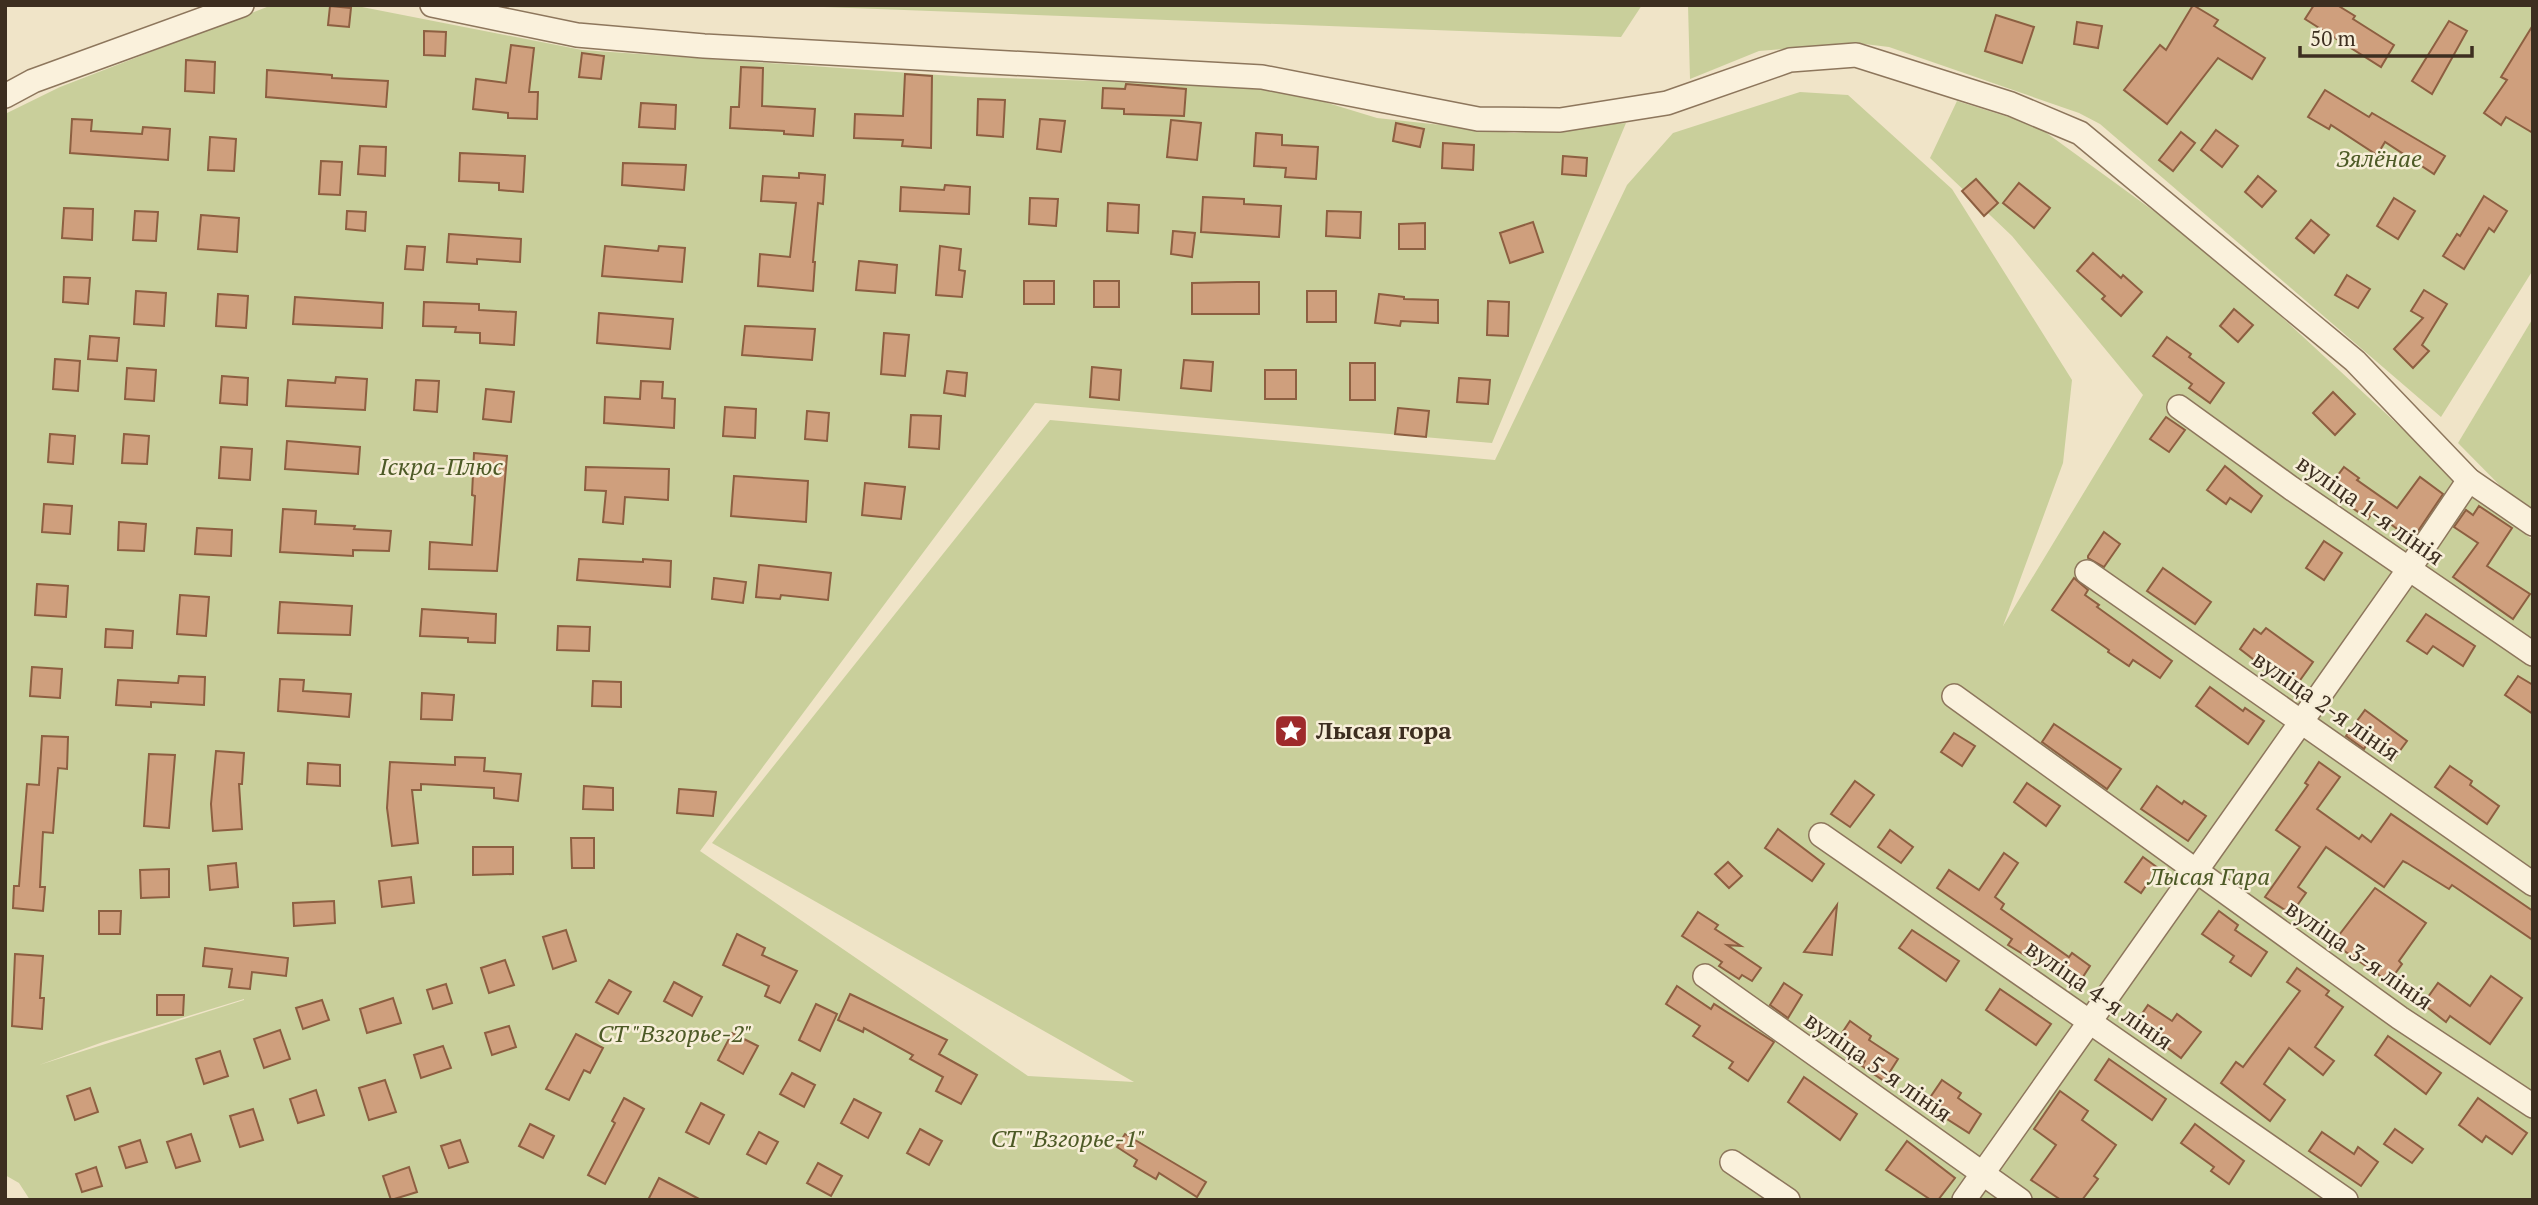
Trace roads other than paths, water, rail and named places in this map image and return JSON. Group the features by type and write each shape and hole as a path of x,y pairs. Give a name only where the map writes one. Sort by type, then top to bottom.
{"street":[{"path":"5,96 33,81 242,5"},
{"path":"432,5 577,35 691,45 1262,77 1478,119 1560,120 1667,103 1790,60 1856,55 2011,104 2080,133 2355,361 2469,480 2533,524"},
{"name":"вуліца 1-я лінія","path":"2179,407 2291,488 2533,654"},
{"path":"1964,1200 2469,480"},
{"name":"вуліца 2-я лінія","path":"2087,572 2533,884"},
{"name":"вуліца 3-я лінія","path":"1954,696 2400,1018 2533,1106"},
{"name":"вуліца 4-я лінія","path":"1821,835 2346,1200"},
{"name":"вуліца 5-я лінія","path":"1705,976 2020,1200"},
{"path":"1732,1162 1788,1200"}],"place":[{"name":"Лысая гора","path":"1291,731"}],"park label":[{"name":"Зялёнае","path":"2379,159"},
{"name":"Іскра-Плюс","path":"441,467"},
{"name":"Лысая Гара","path":"2209,877"},
{"name":"СТ \"Взгорье-2\"","path":"675,1034"},
{"name":"СТ \"Взгорье-1\"","path":"1068,1139"}]}
